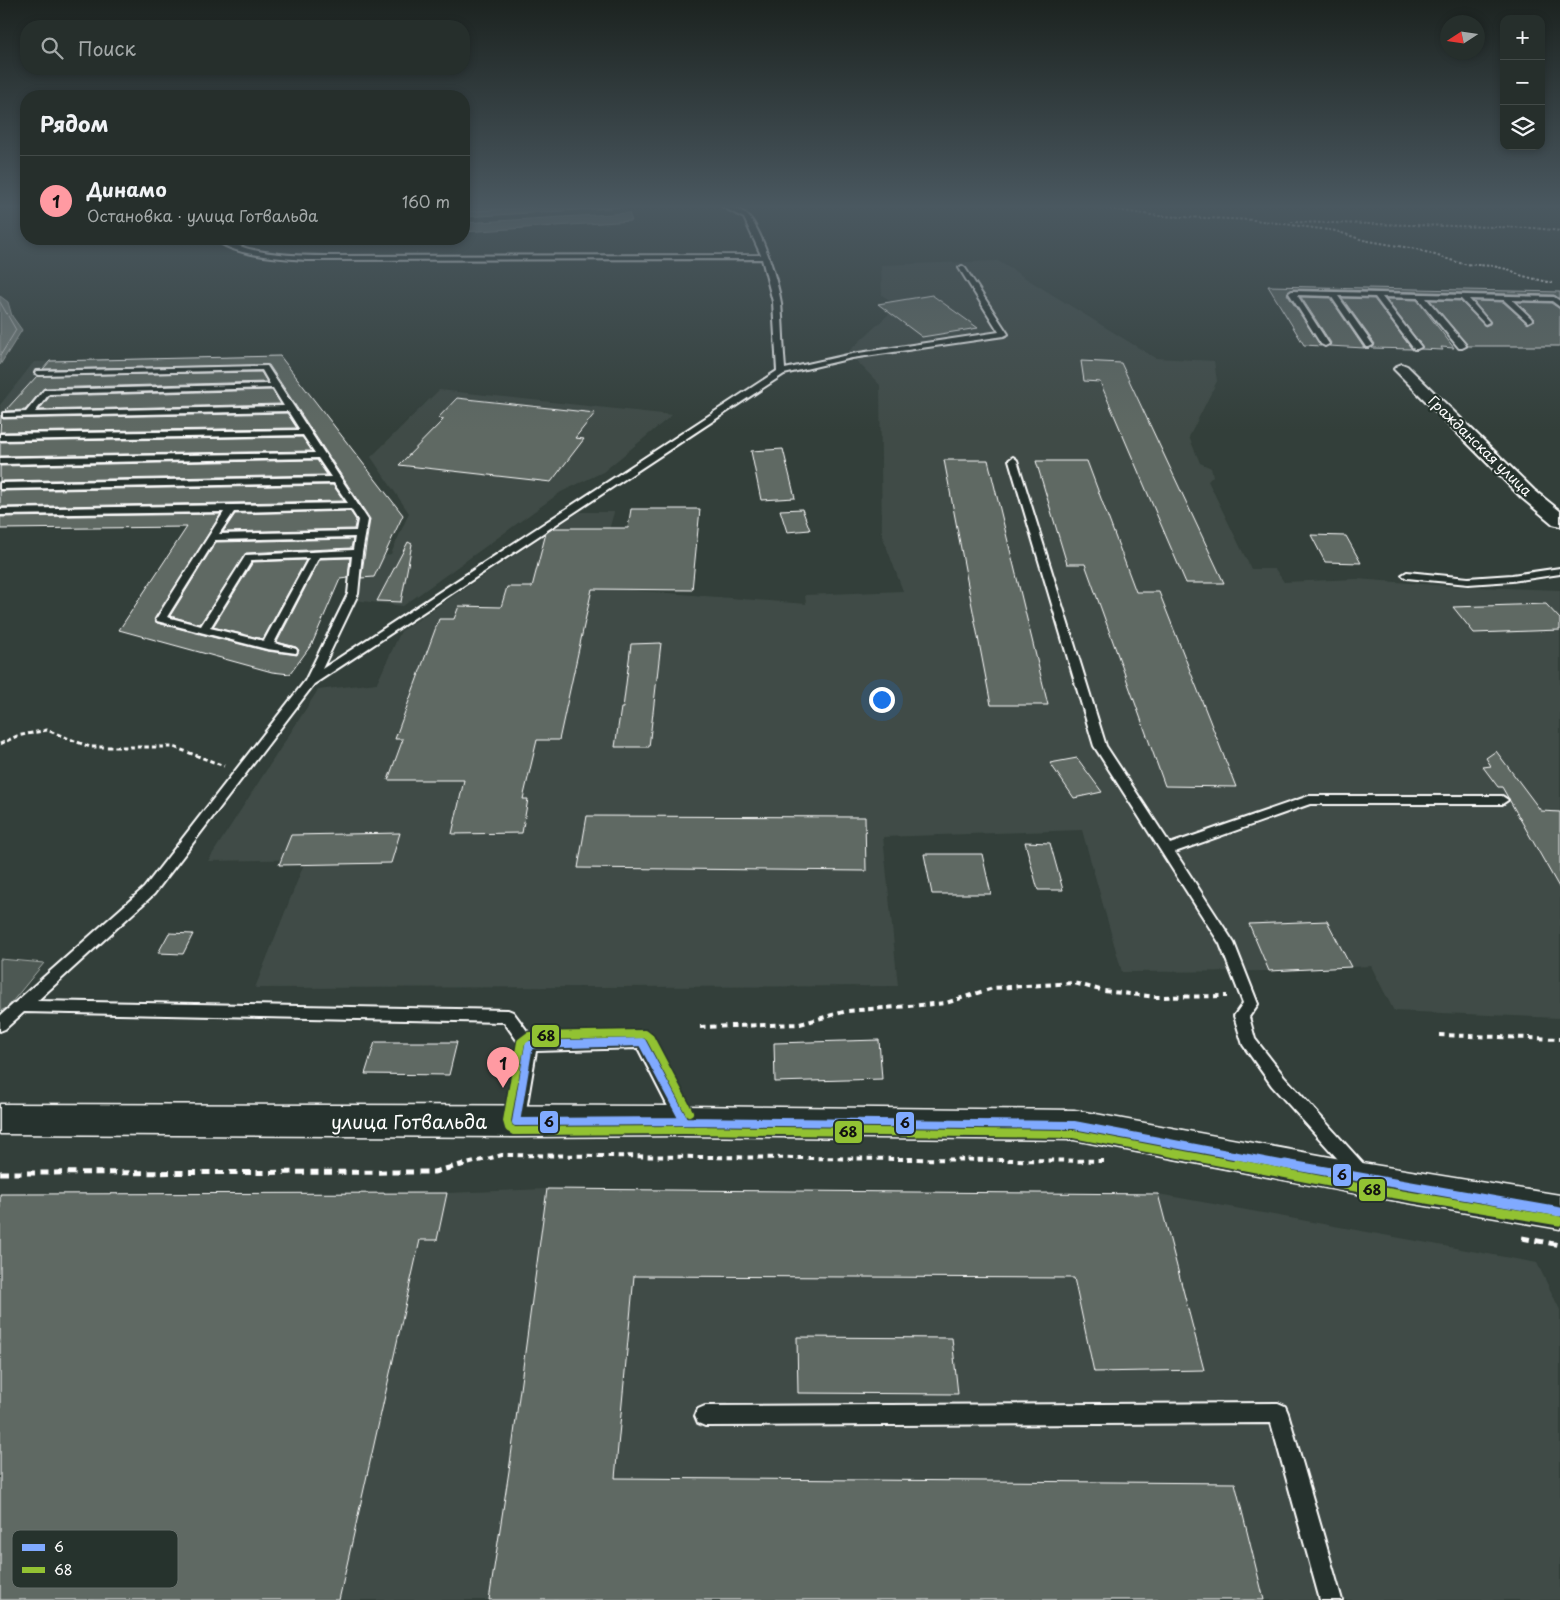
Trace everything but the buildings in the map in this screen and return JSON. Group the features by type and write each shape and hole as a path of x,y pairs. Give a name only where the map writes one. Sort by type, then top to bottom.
{"main road":[{"name":"улица Готвальда","path":"0,1119 684,1121 1074,1125 1368,1180 1560,1212"}],"street":[{"name":"Гражданская улица","path":"1402,369 1528,494 1560,520"}],"lane":[{"path":"771,281 777,302 781,372"},
{"path":"310,682 781,372 852,356 1004,334 970,281"},
{"path":"1325,344 1292,293 1554,299 1560,305"},
{"path":"1333,294 1369,345"},
{"path":"1377,295 1417,347"},
{"path":"1420,296 1462,346"},
{"path":"1463,297 1485,322"},
{"path":"1506,298 1528,320"},
{"path":"0,1025 149,891 310,682 353,594 356,553 363,520 264,368 54,382 29,414"},
{"path":"39,373 54,382 276,386"},
{"path":"6,415 290,408"},
{"path":"0,436 305,432"},
{"path":"0,461 321,455"},
{"path":"1013,460 1100,746 1227,943 1252,1004 1241,1016 1248,1041 1278,1081 1368,1180"},
{"path":"0,486 337,480"},
{"path":"0,512 354,506"},
{"path":"231,509 160,619 292,651"},
{"path":"212,537 360,534"},
{"path":"204,630 249,557 356,553"},
{"path":"267,646 315,555"},
{"path":"1407,575 1468,581 1512,578 1560,571"},
{"path":"1167,850 1309,800 1502,800"},
{"path":"21,1006 508,1016 529,1045 516,1122"},
{"path":"529,1045 642,1042 684,1121"},
{"path":"705,1416 1278,1413 1331,1600"}],"path":[{"path":"1541,281 1554,284"},
{"path":"0,744 17,736 47,730 90,746 174,747 241,772"},
{"path":"700,1027 800,1024 847,1011 946,1003 993,988 1065,983 1074,983 1104,991 1157,997 1248,995"},
{"path":"1440,1035 1560,1039"},
{"path":"0,1173 434,1172 502,1155 1098,1161 1118,1163"},
{"path":"1521,1237 1560,1245"}],"shaded area":[{"path":"882,281 1030,281 1155,358 1214,361 1217,381 1189,437 1200,463 1211,468 1213,476 1208,481 1251,569 1275,569 1284,582 1357,579 1448,586 1560,590 1560,1018 1394,1011 1371,966 1269,971 1122,972 1082,830 883,837 898,986 255,988 306,859 208,861 318,690 377,683 401,631 580,512 614,512 593,587 806,604 805,595 903,591 882,535 880,385 848,352 889,314 877,304 891,301 882,295"},
{"path":"1268,286 1560,292 1560,320 1456,327 1474,348 1441,347 1443,350 1304,345"},
{"path":"280,356 403,515 384,556 391,554 409,513 371,457 439,390 672,415 603,472 561,492 403,606 346,599 364,559 378,556 350,557 311,645 290,674 272,672 119,630 187,527 0,529 0,405 34,362"},
{"path":"0,959 44,963 7,1008 0,1011"},
{"path":"547,1189 1158,1194 1537,1263 1560,1310 1560,1600 0,1600 0,1198 447,1193"}],"water":[{"path":"0,296 8,302 12,316 22,330 0,365"}],"transit line":[{"name":"68","path":"689,1112 650,1038 645,1034 529,1036 521,1042 507,1121 509,1128 514,1131 684,1130 1073,1134 1366,1189 1559,1221"},
{"name":"6","path":"642,1042 684,1121 516,1122 529,1045 642,1042"},
{"name":"6","path":"684,1121 1074,1125 1368,1180 1560,1212"}],"place":[{"name":"Динамо","path":"503,1088"}]}
